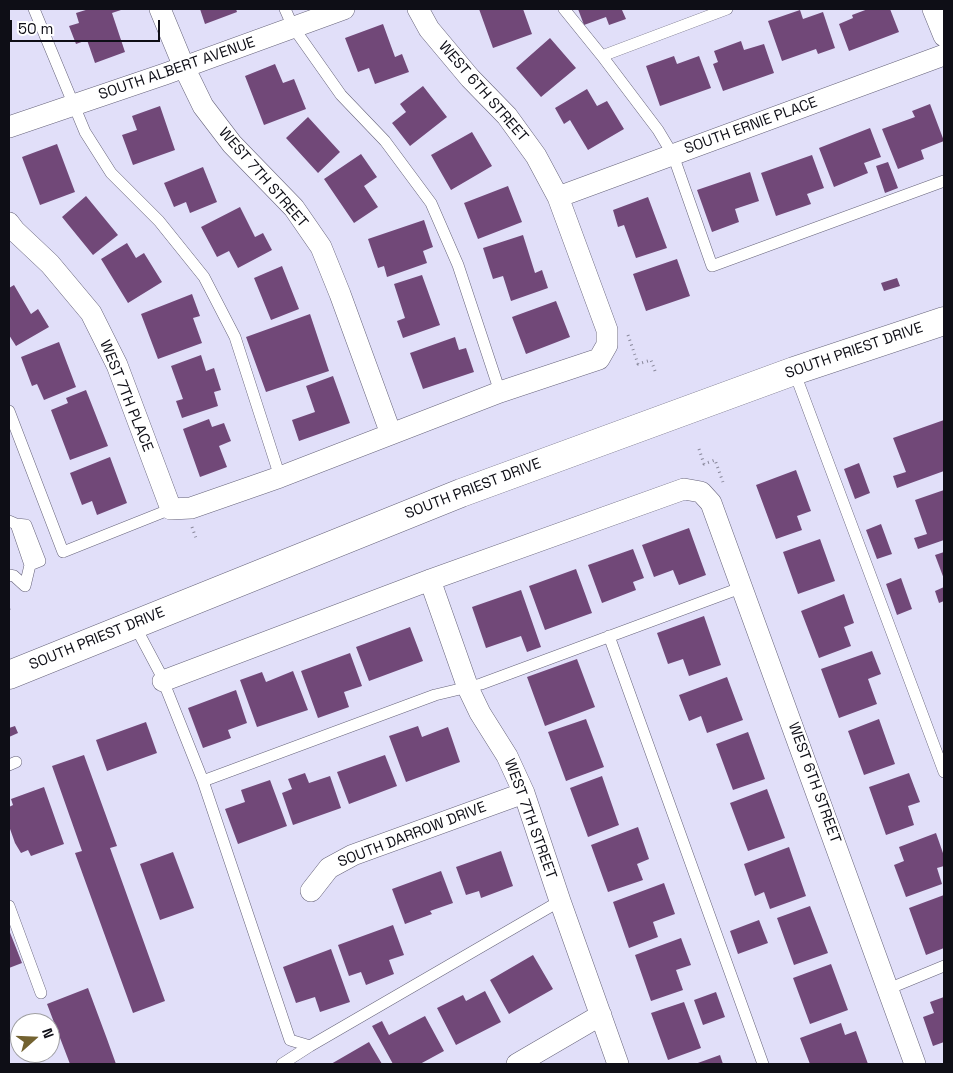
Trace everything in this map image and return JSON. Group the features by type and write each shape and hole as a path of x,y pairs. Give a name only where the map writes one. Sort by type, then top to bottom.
{"main road":[{"name":"SOUTH PRIEST DRIVE","path":"9,675 461,493 794,371 944,321"}],"street":[{"name":"WEST 7TH STREET","path":"160,9 184,67 203,106 232,144 294,208 321,247 391,434"},
{"name":"SOUTH ALBERT AVENUE","path":"9,127 184,67 289,18 344,9"},
{"name":"WEST 6TH STREET","path":"418,9 429,29 470,78 507,116 536,156 558,197 607,330 616,340"},
{"path":"933,9 944,36"},
{"name":"SOUTH ERNIE PLACE","path":"558,197 944,55"},
{"name":"WEST 7TH PLACE","path":"9,223 50,264 91,313 117,365 164,496 171,509"},
{"path":"171,509 191,508 280,477 500,392 599,359 616,340"},
{"name":"WEST 6TH STREET","path":"430,580 684,489 702,492 711,503 743,587 915,1064"},
{"name":"WEST 7TH STREET","path":"430,580 468,688 480,713 508,756 524,793 618,1064"},
{"path":"163,681 430,580"},
{"name":"SOUTH DARROW DRIVE","path":"311,891 329,868 354,855 524,793"},
{"path":"517,1064 601,1015"}],"lane":[{"path":"34,9 85,132 112,173 159,221 204,277 235,337 280,477"},
{"path":"564,9 658,130 673,155 712,266 944,181"},
{"path":"602,56 728,9"},
{"path":"289,18 341,95 385,141 431,203 458,265 500,392"},
{"path":"794,371 944,772"},
{"path":"9,411 63,552 171,509"},
{"path":"9,575 14,576 25,586 30,565 12,522"},
{"path":"203,781 435,695 468,688 743,587"},
{"path":"134,624 163,681 203,781 290,1040 310,1046"},
{"path":"608,636 764,1064"},
{"path":"282,1064 560,901"},
{"path":"9,906 41,992"},
{"path":"888,989 944,966"}],"path":[{"path":"616,340 628,334 638,364 651,360 655,371"},
{"path":"699,449 704,464 715,460 725,486"}],"building":[{"path":"89,9 124,9 112,13 125,52 95,63 87,40 76,44 69,26 79,23 76,13"},
{"path":"200,9 236,9 237,12 205,24"},
{"path":"479,9 523,9 532,34 493,48"},
{"path":"578,9 626,9 622,10 626,19 609,25 606,17 584,25"},
{"path":"868,9 890,9 899,32 849,51 839,24 853,18 852,15"},
{"path":"800,10 803,19 823,12 835,48 818,54 816,49 782,61 768,21"},
{"path":"383,24 395,57 402,54 409,72 375,84 369,68 358,72 345,38"},
{"path":"550,38 576,68 541,97 516,68"},
{"path":"741,41 744,50 764,44 774,73 723,91 713,64 718,62 714,51"},
{"path":"674,56 677,64 699,56 711,88 660,106 646,66"},
{"path":"275,64 283,83 294,79 306,109 264,125 245,76"},
{"path":"423,86 447,117 410,146 392,123 406,112 400,104"},
{"path":"587,89 597,106 607,101 624,129 588,150 570,120 564,124 555,108"},
{"path":"930,104 944,141 921,150 924,159 898,169 882,129 915,117 912,111"},
{"path":"160,106 175,150 133,165 122,135 137,130 132,116"},
{"path":"308,117 340,152 318,173 286,138"},
{"path":"870,128 881,157 864,163 868,173 834,187 819,148"},
{"path":"472,132 492,166 451,190 431,155"},
{"path":"57,144 75,192 40,205 22,157"},
{"path":"361,154 377,177 364,186 378,207 354,223 324,179"},
{"path":"812,155 824,188 807,194 811,204 776,216 761,173"},
{"path":"888,162 898,188 885,193 876,166"},
{"path":"203,167 217,202 190,213 186,202 174,207 164,183"},
{"path":"750,172 759,201 735,209 739,222 712,232 697,190"},
{"path":"508,186 522,222 478,239 464,203"},
{"path":"86,196 118,235 93,255 62,217"},
{"path":"648,197 667,248 636,258 624,225 618,227 613,210"},
{"path":"240,207 255,237 263,233 272,250 238,268 229,251 217,257 201,227"},
{"path":"424,220 433,247 423,251 427,263 387,277 384,266 378,268 368,239"},
{"path":"523,235 535,273 542,270 548,288 511,301 503,276 493,279 483,248"},
{"path":"127,243 136,258 144,253 162,282 128,303 101,259"},
{"path":"677,259 690,296 646,311 633,274"},
{"path":"282,266 299,309 271,320 254,278"},
{"path":"422,275 440,325 403,338 397,321 405,318 394,284"},
{"path":"897,278 900,286 884,291 881,283"},
{"path":"14,285 31,314 38,309 49,327 16,346 9,335 9,288"},
{"path":"192,294 200,316 193,318 202,343 158,359 141,314"},
{"path":"556,301 570,337 526,354 512,317"},
{"path":"310,314 329,371 266,392 246,337"},
{"path":"455,337 459,350 466,348 474,372 423,389 410,353"},
{"path":"59,342 76,387 44,400 37,384 32,386 21,357"},
{"path":"201,355 206,371 214,368 221,390 214,392 218,406 182,418 176,401 183,399 171,366"},
{"path":"333,376 350,423 299,441 292,420 315,412 306,386"},
{"path":"86,390 108,446 70,460 51,410 68,403 66,398"},
{"path":"209,419 212,427 224,423 231,441 219,446 227,467 200,477 183,429"},
{"path":"944,420 944,471 897,488 893,476 906,472 893,438"},
{"path":"110,457 127,503 97,515 92,501 82,505 70,473"},
{"path":"859,463 870,493 855,499 844,469"},
{"path":"796,470 811,511 797,516 802,530 776,539 756,485"},
{"path":"944,490 944,540 918,549 914,538 927,534 915,500"},
{"path":"881,524 892,554 877,559 866,530"},
{"path":"689,528 706,575 679,585 673,570 654,577 642,545"},
{"path":"820,539 835,581 798,594 783,552"},
{"path":"633,549 644,578 633,582 636,590 602,603 588,565"},
{"path":"944,552 944,579 935,555"},
{"path":"576,569 592,613 545,630 529,586"},
{"path":"901,578 912,609 897,615 886,584"},
{"path":"944,587 944,601 939,603 935,591"},
{"path":"521,590 541,647 527,652 521,636 486,648 472,607"},
{"path":"844,594 854,623 844,627 851,646 819,658 801,611"},
{"path":"704,616 721,665 689,676 683,659 668,664 657,633"},
{"path":"410,627 423,661 369,681 356,647"},
{"path":"872,651 881,674 868,679 877,704 839,718 821,669"},
{"path":"350,653 362,686 344,692 349,707 318,718 301,671"},
{"path":"577,659 595,707 545,726 527,677"},
{"path":"293,671 308,710 257,727 240,680 262,672 266,682"},
{"path":"727,677 743,720 707,733 701,716 689,721 679,695"},
{"path":"236,690 247,723 228,730 231,738 203,748 188,708"},
{"path":"586,719 604,767 566,781 548,732"},
{"path":"879,719 895,764 864,775 848,731"},
{"path":"146,722 157,753 107,771 96,740"},
{"path":"15,726 18,733 9,737 9,728"},
{"path":"418,726 422,737 448,727 460,762 406,782 389,736"},
{"path":"748,732 765,779 733,790 716,744"},
{"path":"84,755 117,846 110,848 165,1001 133,1013 75,853 82,851 52,766"},
{"path":"385,755 397,786 349,804 337,772"},
{"path":"305,773 309,783 330,776 341,808 293,825 282,793 292,789 288,779"},
{"path":"909,773 920,802 908,806 914,825 886,835 869,787"},
{"path":"602,776 619,825 588,837 570,788"},
{"path":"270,780 287,826 238,844 225,809 245,802 241,790"},
{"path":"44,787 64,844 31,856 28,850 21,853 15,843 9,826 9,807 13,805 11,799"},
{"path":"767,789 785,838 748,851 730,803"},
{"path":"638,827 649,859 637,864 643,880 608,892 591,845"},
{"path":"936,833 944,856 944,866 937,868 942,884 906,897 894,865 904,861 899,847"},
{"path":"789,847 806,896 770,909 764,892 755,896 744,864"},
{"path":"501,851 513,886 481,898 479,891 466,895 456,867"},
{"path":"173,852 194,908 160,920 140,864"},
{"path":"441,871 453,903 430,911 432,914 405,924 392,889"},
{"path":"664,883 675,914 653,922 658,937 629,948 613,902"},
{"path":"944,895 944,948 926,955 909,908"},
{"path":"810,906 828,953 794,965 777,918"},
{"path":"759,920 768,943 738,954 730,931"},
{"path":"393,925 404,955 389,960 394,974 366,985 361,972 349,976 338,945"},
{"path":"9,930 22,963 9,968"},
{"path":"681,938 691,965 676,970 683,990 651,1001 635,955"},
{"path":"331,949 350,1002 320,1012 315,997 296,1003 283,967"},
{"path":"533,955 553,989 509,1014 490,980"},
{"path":"831,964 848,1010 810,1024 793,978"},
{"path":"88,988 116,1064 70,1064 60,1038 60,1013 50,1013 47,1004"},
{"path":"485,991 501,1022 456,1045 437,1008 463,995 466,1001"},
{"path":"716,992 725,1017 703,1025 694,1000"},
{"path":"944,997 944,1042 933,1046 923,1017 934,1013 930,1002"},
{"path":"684,1002 701,1048 668,1060 651,1013"},
{"path":"425,1016 444,1051 420,1064 393,1064 372,1026 382,1021 389,1035"},
{"path":"841,1023 845,1035 856,1031 868,1064 810,1064 800,1038"},
{"path":"369,1042 382,1064 331,1064"},
{"path":"720,1055 723,1064 695,1064"}]}
